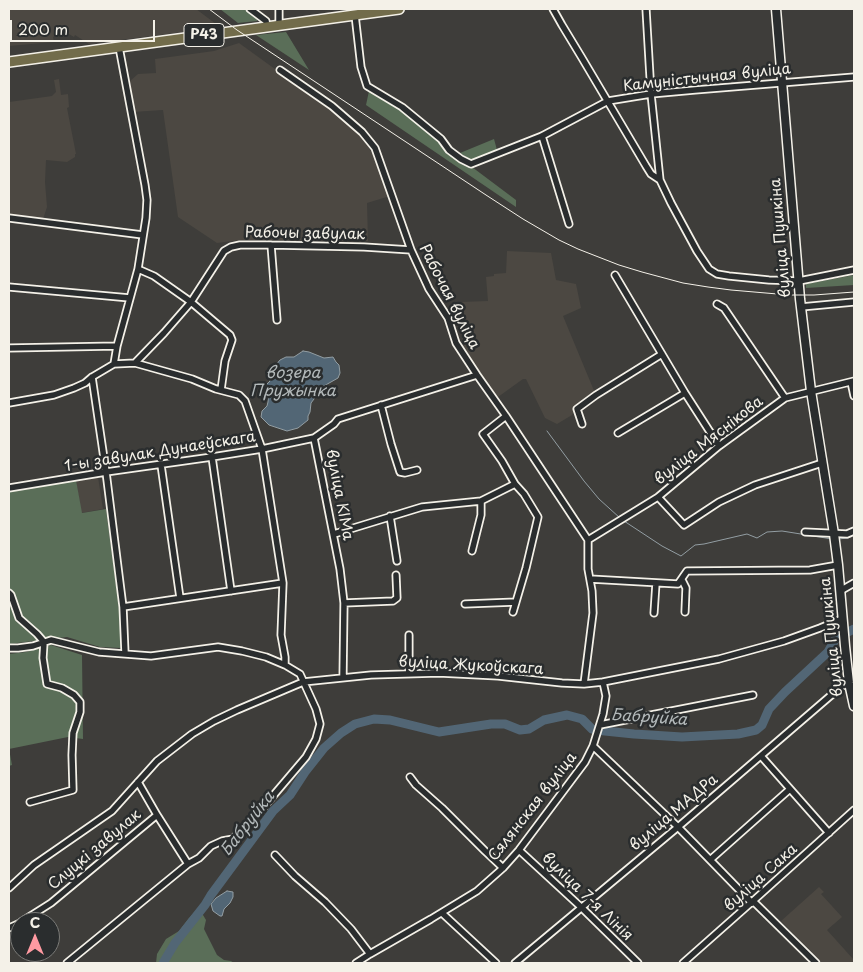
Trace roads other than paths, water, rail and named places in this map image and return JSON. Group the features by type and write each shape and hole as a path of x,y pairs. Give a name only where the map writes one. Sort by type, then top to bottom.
{"main road":[{"name":"Р43","path":"9,62 399,9"},
{"name":"вуліца Пушкіна","path":"776,9 798,281 811,392 835,537 849,683 854,706"}],"street":[{"path":"250,9 266,21 267,27"},
{"path":"278,25 279,9"},
{"path":"553,9 651,174 660,180"},
{"path":"646,9 660,180 697,251 709,269 717,274 798,281 854,270"},
{"name":"Камуністычная вуліца","path":"354,15 361,67 366,86 402,107 441,139 448,150 461,160 471,164 542,136 608,101 652,94 854,77"},
{"path":"114,364 117,346 138,269 147,200 119,47"},
{"name":"Рабочая вуліца","path":"280,70 332,106 362,132 374,148 411,250 430,289 448,318 456,343 588,540"},
{"path":"542,136 569,224"},
{"path":"9,218 143,235"},
{"path":"271,245 277,320"},
{"name":"Рабочы завулак","path":"135,363 191,302 224,251 231,246 364,246 411,250"},
{"path":"138,269 154,276 191,302 230,335 232,340 225,361 221,390"},
{"path":"615,275 685,393 719,446"},
{"path":"9,288 130,298"},
{"path":"801,307 854,302"},
{"path":"717,304 724,308 786,398"},
{"path":"9,348 117,346"},
{"path":"582,424 577,409 662,354"},
{"path":"9,403 54,395 85,383 114,364 135,363 239,395 244,401 262,449 283,583 281,635 285,665"},
{"name":"вуліца КІМа","path":"344,677 344,603 340,569 314,438 338,419 477,375"},
{"path":"92,377 123,607 125,653"},
{"path":"853,381 854,396"},
{"name":"вуліца Мяснікова","path":"588,540 658,497 719,446 786,398 853,381"},
{"path":"618,433 685,393"},
{"path":"381,406 400,472 405,473 418,470"},
{"path":"506,416 483,434 538,517 513,612"},
{"name":"1-ы завулак Дунаеўскага","path":"9,488 262,449 314,438"},
{"path":"212,457 231,591"},
{"path":"658,497 684,524 719,502 755,485 822,463"},
{"path":"161,465 180,598"},
{"path":"334,534 422,507 481,501 515,484"},
{"path":"472,551 481,515 481,501"},
{"path":"390,516 397,561"},
{"path":"805,532 835,537 854,531"},
{"path":"584,684 593,613 588,540"},
{"name":"вуліца Пушкіна","path":"682,580 687,571 810,570 838,565"},
{"path":"344,603 393,601 397,598 396,575"},
{"path":"590,580 678,584 682,580 686,588 685,612"},
{"path":"123,607 283,583"},
{"path":"654,613 656,583"},
{"path":"840,591 854,583"},
{"path":"9,593 19,618 44,642 43,658 47,684 62,688 74,695 80,702 80,712 73,733 74,790 30,802"},
{"path":"465,604 516,602"},
{"name":"вуліца Жукоўскага","path":"9,888 34,864 112,811 157,761 192,734 237,710 303,682 371,675 439,673 562,683 584,684 603,682 719,659 784,641 842,619"},
{"path":"409,635 409,674"},
{"path":"9,648 33,646 51,640 99,652 151,656 218,647 242,651 266,657 300,674 316,709 320,724 316,739 306,757 285,783 233,839 211,846 199,858 188,864 67,963"},
{"name":"Сялянская вуліца","path":"356,963 477,891 503,868 519,850 585,762 593,746 606,696 603,682"},
{"name":"вуліца МАДРа","path":"515,963 678,827 843,685 849,683"},
{"path":"600,725 753,695"},
{"path":"593,746 816,963"},
{"path":"761,756 829,832"},
{"path":"410,777 416,785 503,868"},
{"path":"138,782 157,815"},
{"path":"710,860 790,789"},
{"name":"вуліца Сака","path":"683,963 854,810"},
{"name":"Слуцкі завулак","path":"37,912 51,903 157,815 188,864"},
{"name":"вуліца 7-я Лінія","path":"519,850 638,963"},
{"path":"275,856 325,902 370,954"},
{"path":"442,913 496,963"}],"water":[{"name":"возера Пружынка","path":"303,351 324,358 333,357 339,365 340,373 338,378 315,391 308,420 298,428 287,431 269,425 261,417 262,411 268,402 269,387 266,385 270,381 270,372 280,360 286,357 294,357"},
{"path":"227,891 233,892 233,897 224,909 222,916 220,916 213,911 211,904 216,898"}],"waterway":[{"path":"547,431 599,499 620,518"},
{"path":"624,521 681,556 695,545 747,534 757,538 767,532 782,531 832,539"},
{"path":"838,539 854,535"},
{"name":"Бабруйка","path":"163,963 175,943 273,811 290,795 324,748 355,724 374,719 390,720 439,732 491,724 505,724 520,730 529,729 544,720 567,715 582,719 595,730 682,737 738,734 756,730 762,725 769,709 828,652 836,638 854,629"}],"railway":[{"path":"209,9 237,30 486,195 523,219 578,249 642,272 683,283 708,287 789,295 854,292"}]}
